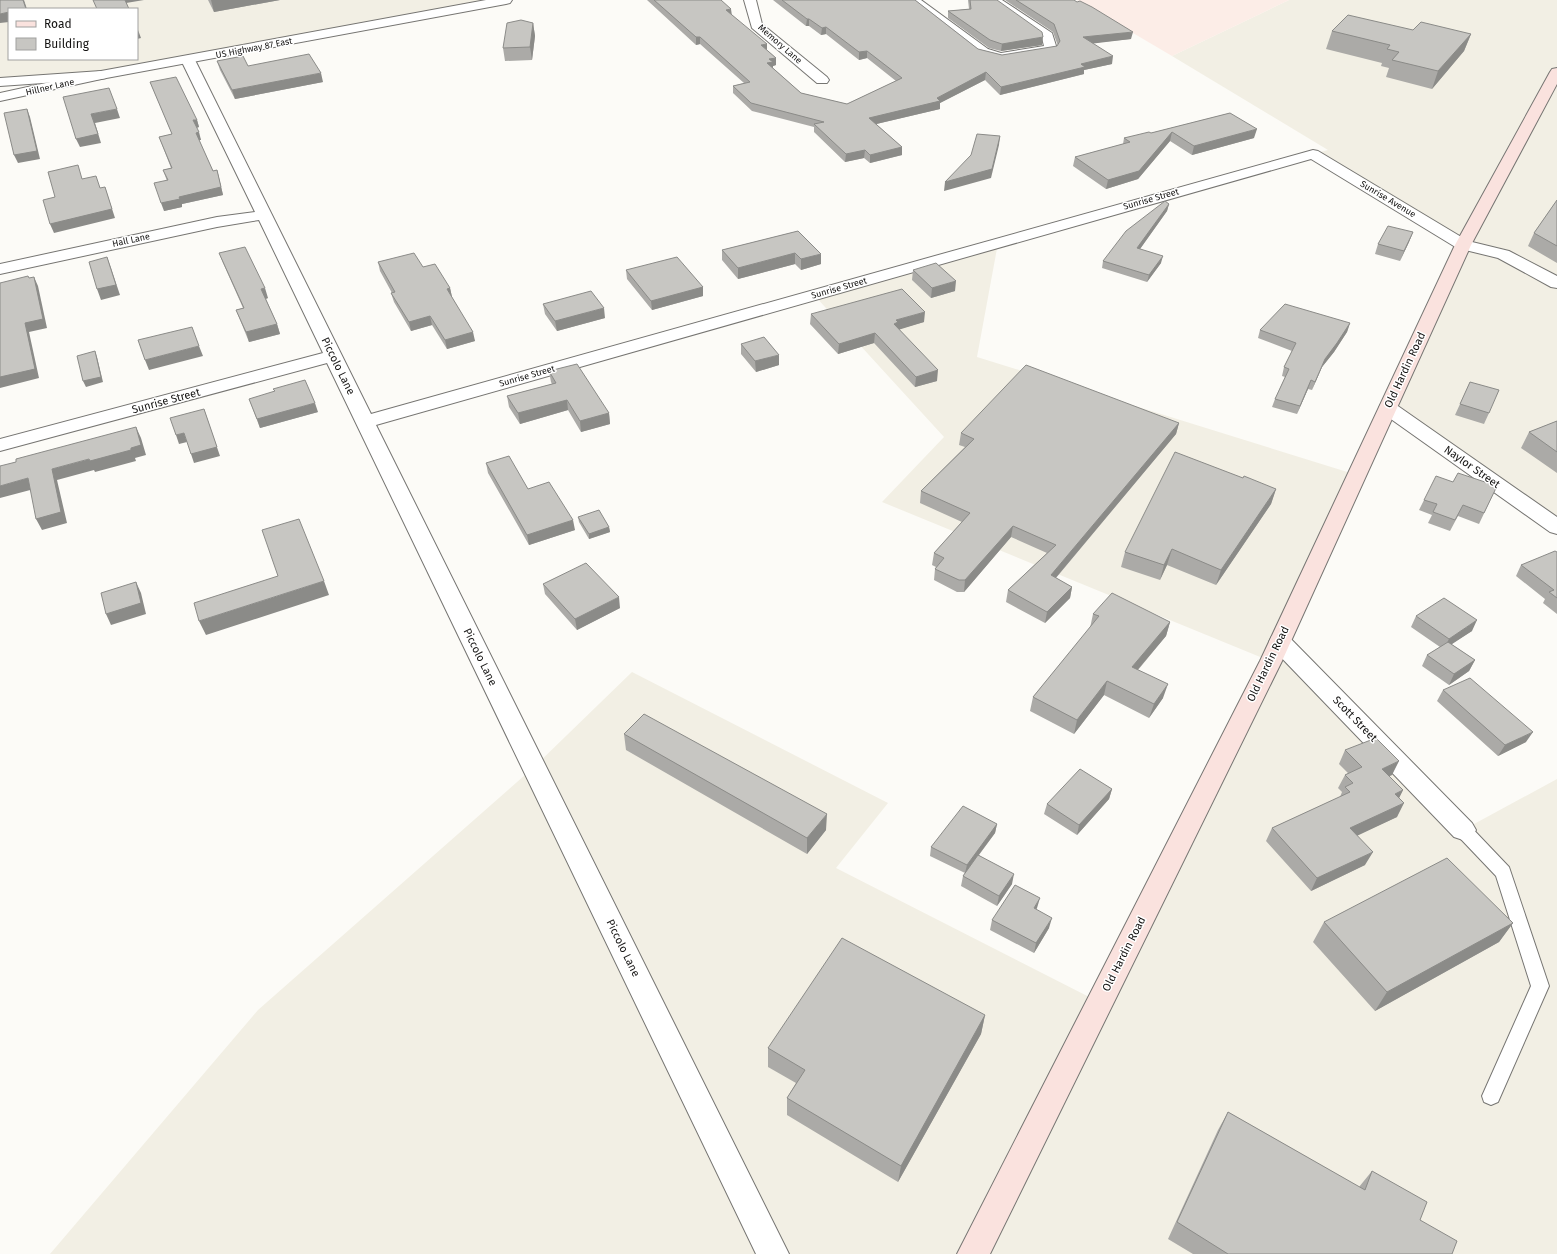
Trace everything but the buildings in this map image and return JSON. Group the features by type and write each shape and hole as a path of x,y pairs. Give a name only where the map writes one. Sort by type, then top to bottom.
{"main road":[{"name":"Old Hardin Road","path":"973,1254 1280,642 1463,245 1557,72"}],"street":[{"name":"US Highway 87 East","path":"0,82 101,75 506,0"},
{"name":"Memory Lane","path":"750,0 756,25 822,80"},
{"path":"913,0 983,52 1000,57 1051,49 1048,36 994,0"},
{"name":"Piccolo Lane","path":"188,60 773,1254"},
{"name":"Hillner Lane","path":"0,97 101,75"},
{"name":"Sunrise Avenue","path":"1313,154 1463,245 1503,254 1557,283"},
{"name":"Sunrise Street","path":"365,422 1313,154"},
{"name":"Hall Lane","path":"0,269 217,222 264,215"},
{"name":"Sunrise Street","path":"0,445 333,356"},
{"name":"Naylor Street","path":"1388,408 1557,527"},
{"name":"Scott Street","path":"1280,642 1463,830"}],"lane":[{"path":"1463,830 1504,872 1540,986 1491,1096"}],"shaded area":[{"path":"0,0 509,0 101,75 0,82"},
{"path":"1077,0 1289,0 1172,56"},
{"path":"1289,0 1557,0 1557,531 1388,408 1463,244 1313,154 1328,150 1172,56"},
{"path":"998,243 977,357 1357,475 1280,642 1463,830 1557,779 1557,1254 50,1254 258,1010 534,767 632,672 888,803 836,868 1099,1002 1270,661 882,502 944,437 814,295"}]}
